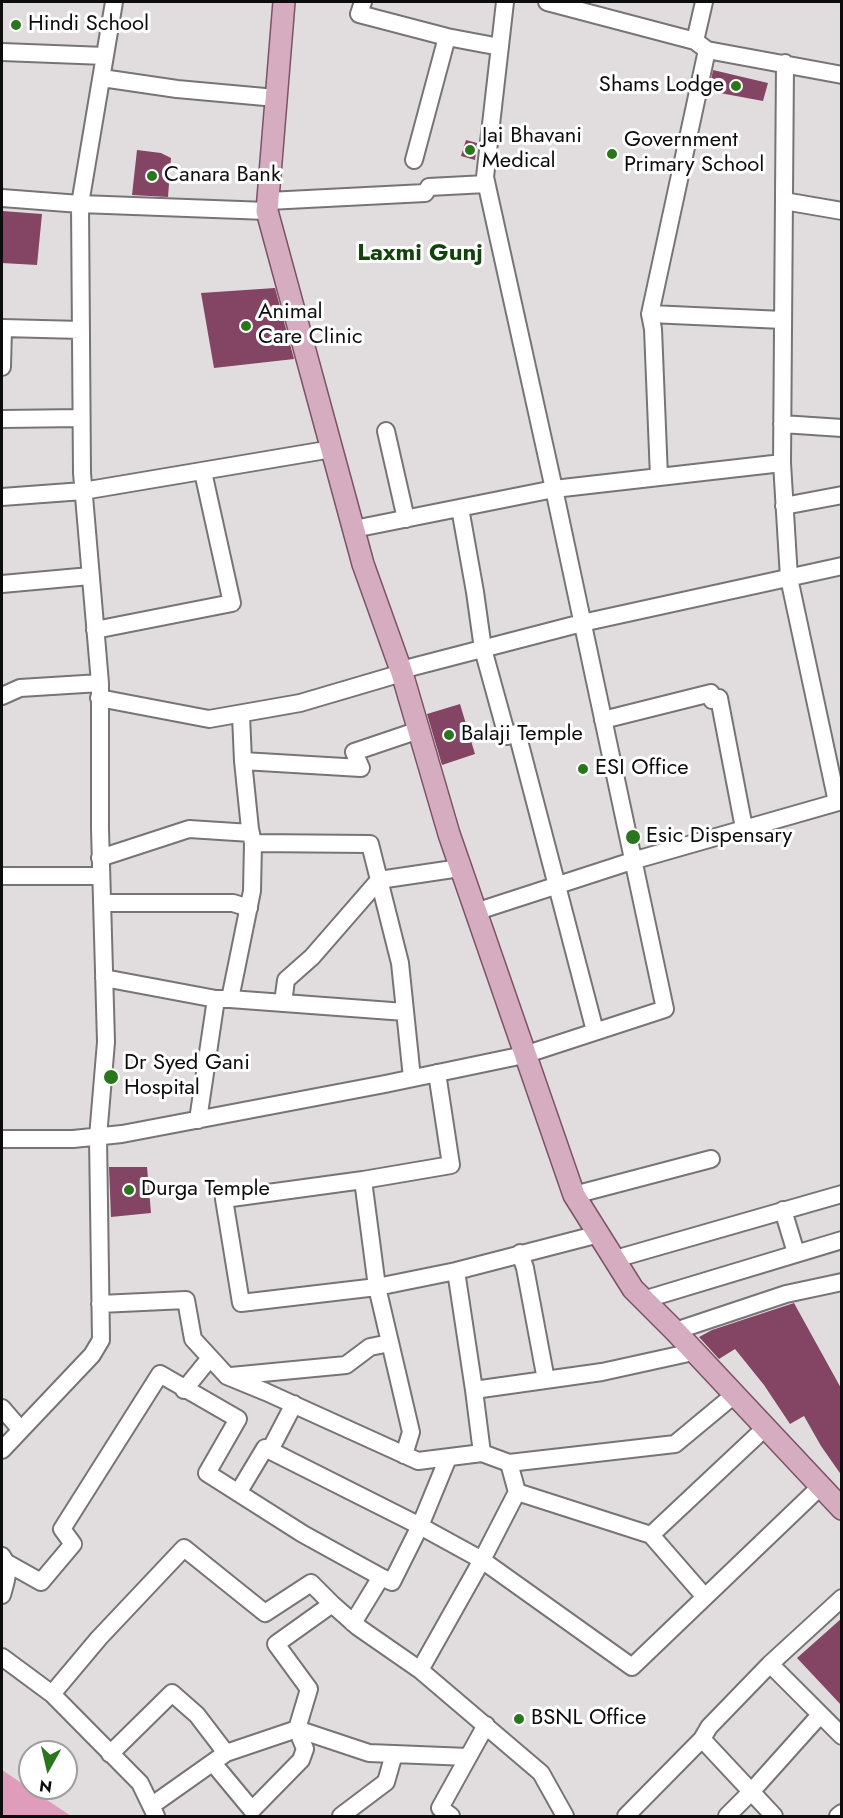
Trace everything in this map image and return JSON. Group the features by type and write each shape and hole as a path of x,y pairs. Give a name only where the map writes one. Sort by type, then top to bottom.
{"main road":[{"path":"284,2 268,206 363,564 402,672 460,868 574,1195 633,1289 842,1509"}],"street":[{"path":"2,1450 92,1355 101,1340 98,1137 106,1042 100,858 100,690 83,492 80,204 114,2"},
{"path":"363,2 359,14 447,37 500,47"},
{"path":"2,1139 73,1139 122,1134 412,1078 524,1055 664,1009 554,489 486,184 505,2"},
{"path":"546,2 701,46 842,75"},
{"path":"659,477 653,329 650,314 701,46 704,2"},
{"path":"414,160 447,37"},
{"path":"2,52 105,56"},
{"path":"475,912 632,861 839,802 789,578 782,463 785,63"},
{"path":"102,78 177,89 276,98"},
{"path":"2,198 80,204 268,206 425,193 429,187 486,184"},
{"path":"784,201 842,211"},
{"path":"650,314 783,320"},
{"path":"2,366 3,328 81,330"},
{"path":"2,419 81,418"},
{"path":"782,424 842,428"},
{"path":"386,431 406,519"},
{"path":"2,497 83,492 332,449"},
{"path":"354,529 554,489 782,463"},
{"path":"95,630 232,603 203,472"},
{"path":"784,506 842,495"},
{"path":"460,508 483,649 507,736 517,733 596,1031"},
{"path":"2,696 20,688 100,690 209,719 300,703 483,649 582,623 842,566"},
{"path":"2,584 90,576"},
{"path":"603,720 711,693 712,700 719,698 744,828"},
{"path":"198,1120 223,999 252,891 252,838 243,761 241,714"},
{"path":"243,761 361,768 354,752 420,730"},
{"path":"100,858 189,829 252,838 370,844 400,963 412,1078"},
{"path":"283,1003 286,980 312,957 379,880 460,868"},
{"path":"2,876 101,876"},
{"path":"102,903 233,903 249,908"},
{"path":"104,978 223,999 405,1012"},
{"path":"437,1073 451,1165 224,1199 241,1303 377,1287 456,1270 599,1234"},
{"path":"574,1195 711,1159"},
{"path":"363,1180 377,1287 411,1432 404,1455"},
{"path":"615,1259 842,1194"},
{"path":"783,1210 796,1253"},
{"path":"643,1300 842,1240"},
{"path":"520,1253 525,1268 546,1380"},
{"path":"456,1270 482,1453"},
{"path":"675,1331 786,1294 842,1282"},
{"path":"100,1304 186,1300 193,1339 227,1376 418,1461 482,1453 509,1463 675,1444 734,1395"},
{"path":"227,1376 346,1365 370,1347 390,1343"},
{"path":"474,1390 602,1371 693,1352"},
{"path":"184,1390 210,1358"},
{"path":"4,1559 41,1582 73,1544 62,1529 160,1374 184,1390 238,1419 207,1473 303,1533 392,1582 420,1526 448,1458"},
{"path":"270,1450 294,1404"},
{"path":"2,1408 21,1430"},
{"path":"651,1535 765,1428"},
{"path":"238,1493 265,1448 270,1450 483,1560 632,1667 821,1486"},
{"path":"420,1670 483,1560 517,1492 509,1463"},
{"path":"517,1492 651,1535 705,1597"},
{"path":"52,1694 99,1638 184,1548 265,1613 311,1583 353,1623 420,1670 541,1773 565,1816"},
{"path":"2,1595 7,1577 4,1559"},
{"path":"353,1623 381,1577"},
{"path":"627,1816 702,1739 709,1727 770,1664 842,1598"},
{"path":"110,1754 172,1693 197,1715 252,1810 301,1760 305,1749 297,1729 309,1689 276,1644 332,1604"},
{"path":"2,1658 52,1694 140,1783 154,1811 220,1758 297,1729 369,1753 468,1757"},
{"path":"770,1664 842,1736"},
{"path":"727,1816 820,1715"},
{"path":"451,1816 440,1808 486,1725"},
{"path":"702,1739 774,1816"},
{"path":"342,1816 386,1782 394,1754"},
{"path":"838,1816 842,1813"}],"shaded area":[{"path":"2,1770 18,1781 18,1800 47,1800 71,1816 2,1816"}],"building":[{"name":"Shams Lodge","path":"713,70 768,83 763,101 709,91"},
{"name":"Jai Bhavani Medical","path":"466,140 477,143 475,160 461,156"},
{"name":"Canara Bank","path":"137,150 161,153 171,158 168,197 132,195"},
{"path":"2,211 42,214 37,265 2,263"},
{"name":"Animal Care Clinic","path":"275,288 294,359 214,368 201,293"},
{"name":"Balaji Temple","path":"460,704 475,754 442,765 427,714"},
{"name":"Durga Temple","path":"109,1167 147,1167 151,1213 111,1217"},
{"path":"794,1303 842,1390 842,1476 804,1416 790,1424 764,1385 735,1349 719,1359 699,1337 712,1330"},
{"path":"842,1618 842,1706 797,1658"}],"place":[{"name":"Hindi School","path":"16,25"},
{"name":"Shams Lodge","path":"736,86"},
{"name":"Jai Bhavani Medical","path":"470,150"},
{"name":"Government Primary School","path":"612,154"},
{"name":"Canara Bank","path":"152,176"},
{"name":"Animal Care Clinic","path":"246,326"},
{"name":"Balaji Temple","path":"449,735"},
{"name":"ESI Office","path":"583,769"},
{"name":"Esic Dispensary","path":"633,837"},
{"name":"Dr Syed Gani Hospital","path":"111,1077"},
{"name":"Durga Temple","path":"129,1190"},
{"name":"BSNL Office","path":"519,1719"}],"district":[{"name":"Laxmi Gunj","path":"420,254"}]}
